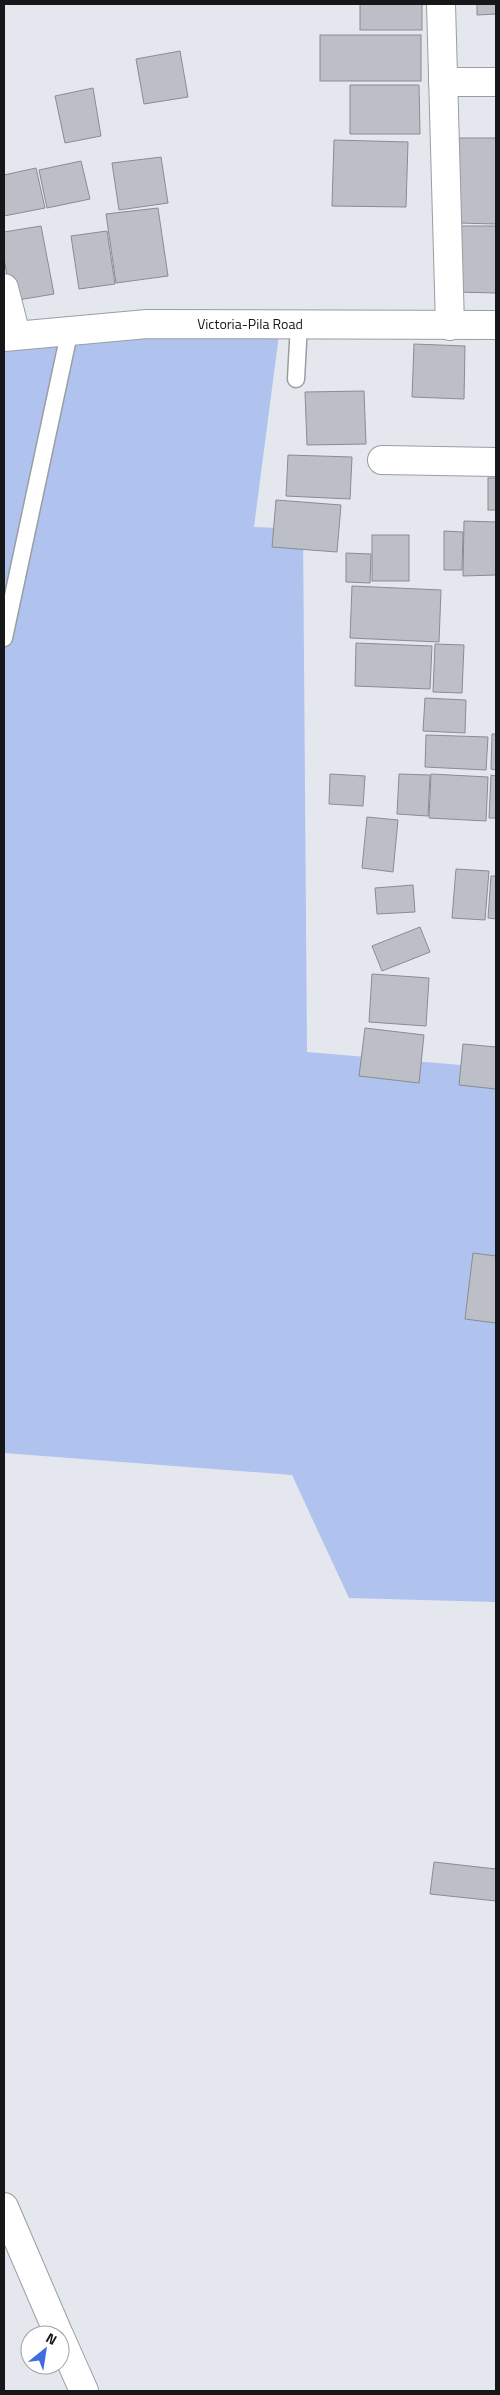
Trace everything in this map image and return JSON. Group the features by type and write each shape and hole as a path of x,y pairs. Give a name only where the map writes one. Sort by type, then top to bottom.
{"street":[{"path":"441,4 450,326"},
{"path":"443,82 496,82"},
{"path":"4,288 10,336"},
{"name":"Victoria-Pila Road","path":"10,336 70,329 146,324 496,325"},
{"path":"382,460 496,462"},
{"path":"4,2207 55,2325"},
{"path":"70,2359 84,2391"}],"lane":[{"path":"296,379 300,324"},
{"path":"4,638 70,329"}],"shaded area":[{"path":"280,327 254,527 303,529 307,1052 496,1068 496,1602 349,1598 292,1475 4,1453 4,336"}],"building":[{"path":"360,4 422,4 422,30 360,30"},
{"path":"477,4 496,4 496,14 477,15"},
{"path":"320,35 421,35 421,81 320,81"},
{"path":"180,51 188,97 144,104 136,59"},
{"path":"350,85 419,85 420,134 350,134"},
{"path":"93,88 101,136 65,143 55,96"},
{"path":"459,138 496,138 496,224 458,223"},
{"path":"334,140 408,142 406,207 332,206"},
{"path":"161,157 168,203 119,210 112,163"},
{"path":"81,161 90,199 47,208 39,170"},
{"path":"36,168 45,208 4,216 4,175"},
{"path":"158,208 168,276 116,283 106,214"},
{"path":"41,226 54,294 12,301 4,259 4,232"},
{"path":"455,226 496,226 496,293 455,292"},
{"path":"107,231 115,284 79,289 71,236"},
{"path":"414,344 465,346 464,399 412,397"},
{"path":"364,391 366,444 307,445 305,392"},
{"path":"288,455 352,457 350,499 286,496"},
{"path":"488,478 496,478 496,510 488,510"},
{"path":"276,500 341,505 337,552 272,547"},
{"path":"464,521 496,522 496,575 463,576"},
{"path":"444,531 463,532 462,570 444,570"},
{"path":"372,535 409,535 409,581 372,581"},
{"path":"346,553 371,554 370,583 346,582"},
{"path":"352,586 441,590 439,642 350,638"},
{"path":"356,643 432,646 430,689 355,686"},
{"path":"435,644 464,645 462,693 433,692"},
{"path":"425,698 466,700 465,733 423,731"},
{"path":"492,734 496,734 496,770 491,769"},
{"path":"426,735 488,737 486,770 425,767"},
{"path":"330,774 365,776 363,806 329,804"},
{"path":"399,774 430,775 428,816 397,814"},
{"path":"431,774 488,777 486,821 429,818"},
{"path":"491,775 496,776 496,818 489,818"},
{"path":"367,817 398,820 393,872 362,868"},
{"path":"456,869 489,871 485,920 452,918"},
{"path":"491,876 496,876 496,919 488,918"},
{"path":"413,885 415,912 377,914 375,888"},
{"path":"420,927 430,952 382,971 372,946"},
{"path":"372,974 429,978 426,1026 369,1022"},
{"path":"365,1028 424,1035 419,1083 359,1076"},
{"path":"463,1044 496,1047 496,1089 459,1085"},
{"path":"473,1253 496,1256 496,1323 465,1319"},
{"path":"434,1862 496,1869 496,1901 430,1894"}]}
